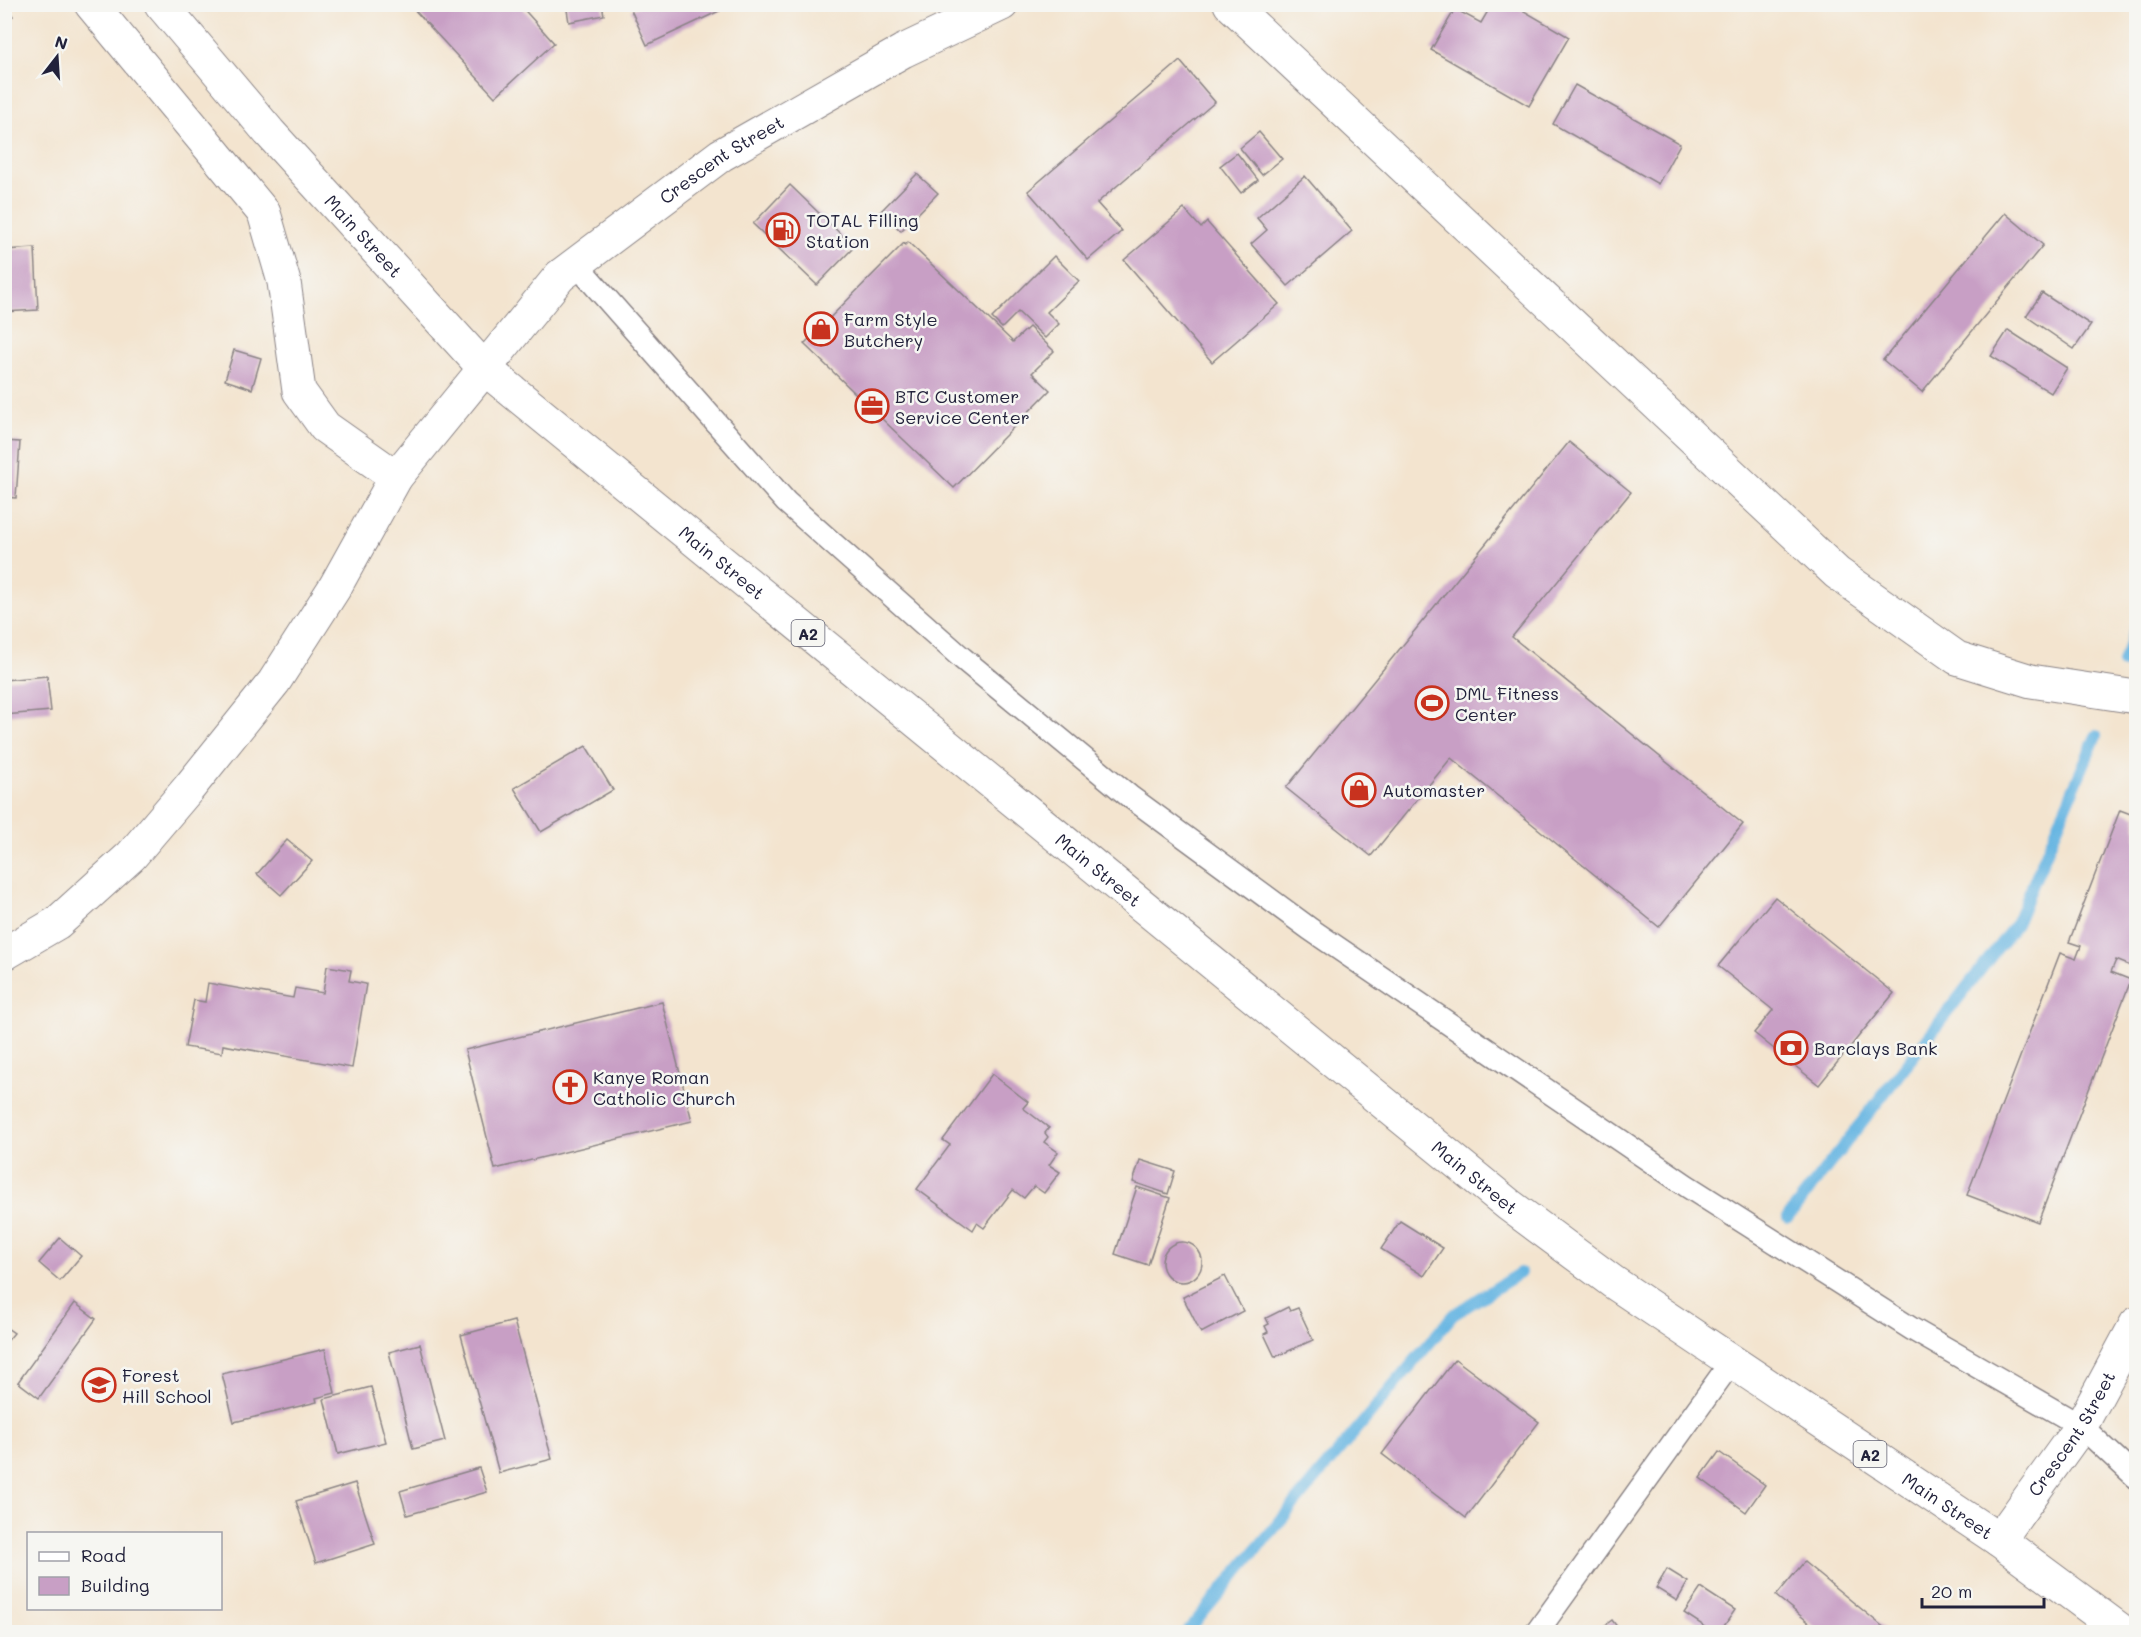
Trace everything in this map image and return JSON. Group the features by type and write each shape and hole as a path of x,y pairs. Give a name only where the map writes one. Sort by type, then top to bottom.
{"main road":[{"path":"91,4 264,213 284,282 298,391 325,427 396,477"},
{"name":"Main Street","path":"161,4 269,132 484,368 1509,1205 1613,1282 1999,1540 2123,1632"},
{"name":"Crescent Street","path":"4,954 57,923 74,908 131,856 188,789 274,682 334,587 396,477 560,276 721,155 903,51 1002,4"},
{"path":"1230,4 1837,573 1957,658 2031,681 2136,697"},
{"name":"Crescent Street","path":"1999,1540 2081,1426 2136,1323"}],"lane":[{"path":"576,264 786,502 971,666 1129,796 1310,929 1687,1186 1912,1329 2081,1426 2136,1477"},
{"path":"1537,1632 1732,1361"}],"building":[{"path":"409,4 519,4 554,43 495,97"},
{"path":"566,4 602,4 604,15 569,22"},
{"path":"643,4 734,4 647,45 631,10"},
{"path":"1492,4 1512,4 1569,37 1529,106 1431,50 1455,9 1481,23"},
{"path":"4,5 13,16 4,22"},
{"path":"1180,61 1215,102 1097,203 1122,231 1088,260 1028,191"},
{"path":"1575,85 1680,144 1658,184 1553,124"},
{"path":"1259,132 1282,159 1262,175 1240,148"},
{"path":"1237,153 1258,180 1241,193 1220,166"},
{"path":"917,174 938,193 901,231 880,212"},
{"path":"1305,176 1352,231 1288,286 1251,244 1267,230 1257,218"},
{"path":"790,185 854,247 817,285 753,224"},
{"path":"1184,209 1201,228 1207,222 1279,304 1212,362 1124,260"},
{"path":"2005,213 2043,245 1922,392 1883,360"},
{"path":"908,242 1013,342 1029,327 1054,351 1032,373 1050,390 954,488 804,344 904,243 905,245"},
{"path":"35,248 38,310 4,312 4,250"},
{"path":"1054,256 1079,281 1047,312 1059,324 1045,338 1018,312 1002,328 992,318"},
{"path":"2042,293 2091,325 2074,349 2026,316"},
{"path":"2008,330 2067,368 2051,393 1991,356"},
{"path":"234,350 261,358 252,389 225,380"},
{"path":"4,441 20,442 16,498 4,497"},
{"path":"1569,442 1631,492 1512,637 1743,824 1659,927 1451,758 1371,856 1286,788"},
{"path":"47,676 51,711 4,715 4,680"},
{"path":"586,746 613,790 541,832 514,788"},
{"path":"2120,810 2136,816 2136,958 2133,967 2116,960 2111,972 2131,980 2038,1222 1967,1195 2060,953 2076,959 2081,946 2069,942"},
{"path":"287,840 312,861 281,895 257,874"},
{"path":"1775,897 1894,993 1819,1085 1754,1033 1773,1010 1718,966"},
{"path":"327,966 351,970 349,981 366,984 352,1068 223,1045 222,1053 185,1047 194,1000 205,1002 208,983 293,998 295,988 323,993"},
{"path":"662,1002 692,1121 495,1169 465,1050"},
{"path":"992,1074 1028,1102 1023,1108 1049,1128 1045,1133 1048,1137 1044,1142 1058,1152 1049,1165 1060,1172 1044,1193 1034,1186 1024,1198 1013,1190 984,1228 977,1223 973,1230 917,1189 950,1145 943,1140"},
{"path":"1140,1160 1175,1171 1168,1194 1133,1182"},
{"path":"1137,1187 1170,1198 1148,1265 1115,1254"},
{"path":"1400,1221 1443,1248 1424,1276 1381,1249"},
{"path":"60,1238 81,1256 60,1281 39,1263"},
{"path":"1182,1242 1196,1248 1202,1262 1196,1276 1182,1282 1168,1276 1162,1262 1168,1248"},
{"path":"1225,1276 1243,1311 1201,1333 1183,1297"},
{"path":"75,1303 96,1319 39,1398 18,1382"},
{"path":"1288,1307 1290,1311 1298,1308 1313,1340 1275,1357 1264,1334 1268,1332 1265,1326 1269,1324 1266,1318"},
{"path":"514,1321 552,1459 499,1473 461,1335"},
{"path":"4,1326 14,1333 4,1345"},
{"path":"420,1344 445,1441 413,1449 389,1352"},
{"path":"325,1349 335,1393 316,1398 317,1402 234,1422 222,1374"},
{"path":"1455,1359 1539,1422 1466,1518 1382,1454"},
{"path":"371,1387 386,1442 338,1454 324,1399"},
{"path":"1719,1452 1765,1485 1746,1512 1700,1478"},
{"path":"479,1468 487,1492 407,1515 400,1491"},
{"path":"355,1483 375,1544 316,1563 296,1501"},
{"path":"1804,1562 1887,1630 1885,1632 1821,1632 1776,1596"},
{"path":"1667,1569 1688,1582 1677,1601 1656,1588"},
{"path":"1701,1588 1735,1610 1720,1632 1713,1632 1684,1613"},
{"path":"1612,1620 1621,1632 1596,1632"}],"waterway":[{"path":"2123,663 2136,627"},
{"path":"1788,1217 2016,924 2096,736"},
{"path":"1187,1632 1453,1315 1520,1273"}],"place":[{"name":"TOTAL Filling Station","path":"783,230"},
{"name":"Farm Style Butchery","path":"821,329"},
{"name":"BTC Customer Service Center","path":"872,406"},
{"name":"DML Fitness Center","path":"1432,703"},
{"name":"Automaster","path":"1359,790"},
{"name":"Barclays Bank","path":"1791,1048"},
{"name":"Kanye Roman Catholic Church","path":"570,1087"},
{"name":"Forest Hill School","path":"99,1385"}]}
